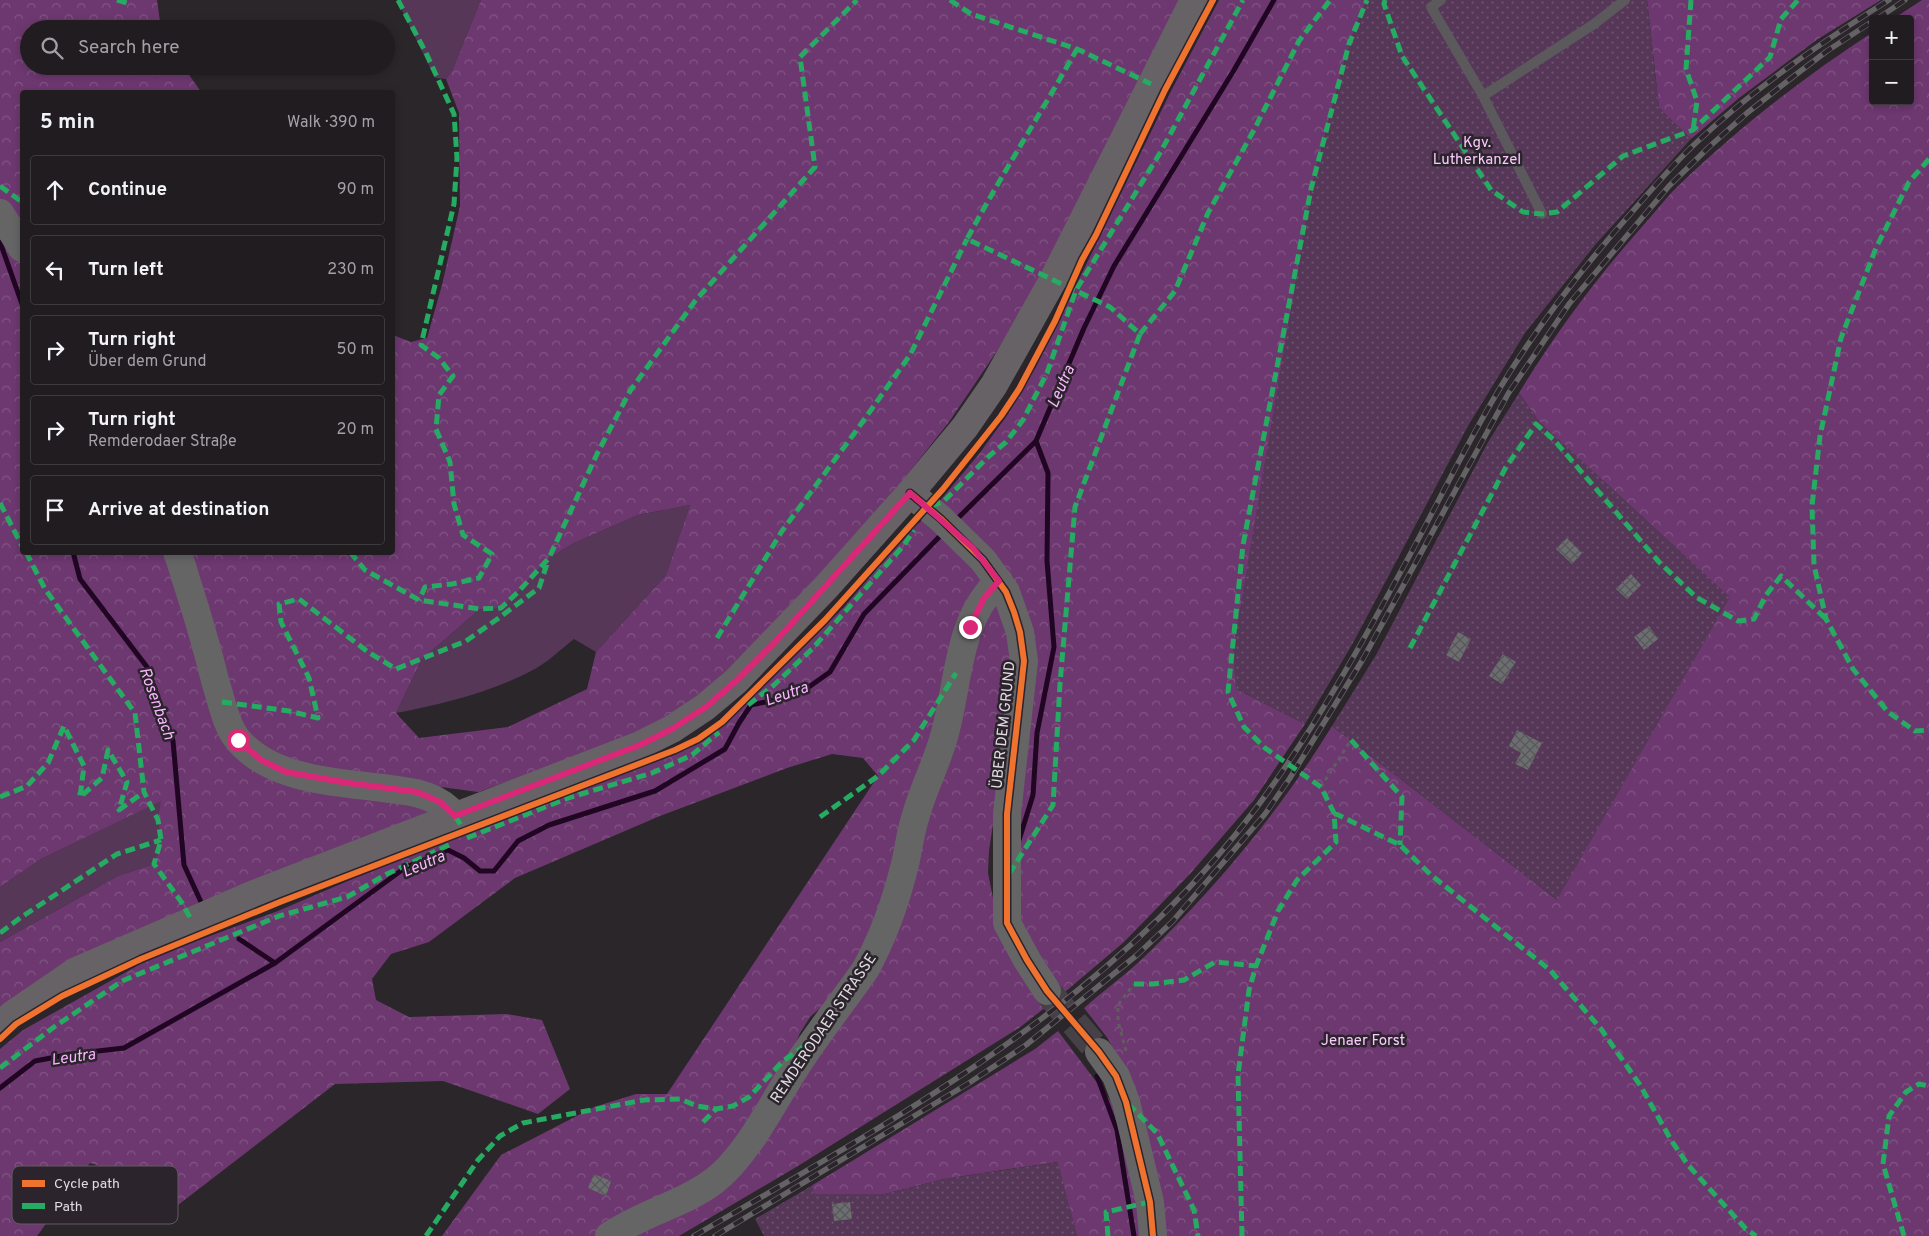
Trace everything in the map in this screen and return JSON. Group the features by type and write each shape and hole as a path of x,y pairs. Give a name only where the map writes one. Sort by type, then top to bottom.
{"main road":[{"path":"0,1025 13,1014 76,972 249,896 640,745 672,729 706,707 736,681 775,642 910,493 965,427 994,385 1054,280 1194,0"}],"street":[{"path":"0,213 20,245"},
{"name":"ÜBER DEM GRUND","path":"910,493 973,548 999,581 1014,612 1020,632 1024,661 1007,814 1007,923 1027,960 1047,991"},
{"path":"178,555 222,702 234,733 249,751 273,767 286,772 348,783 417,792 440,802 455,816"},
{"name":"REMDERODAER STRASSE","path":"609,1236 637,1220 700,1190 728,1168 752,1136 797,1065 874,955 890,916 906,860 916,814 940,752 952,705 958,665 964,644 984,598 999,581"},
{"path":"1098,1052 1116,1076 1126,1102 1150,1202 1154,1236"}],"lane":[{"path":"1441,0 1431,7 1482,96 1542,214"},
{"path":"1482,96 1594,24 1625,0"}],"path":[{"path":"1321,787 1351,740"},
{"path":"1116,1076 1130,1068 1118,1021 1118,1005 1134,984"}],"green space":[{"path":"0,0 157,0 160,20 20,20 20,75 189,75 200,90 20,90 20,555 395,555 395,336 411,342 427,338 442,285 460,206 459,113 446,79 452,71 481,0 1184,0 1056,251 997,351 949,422 899,485 804,597 723,678 636,737 478,792 404,782 342,791 436,812 0,1017 0,942 118,876 154,864 161,840 158,820 161,801 41,859 0,887","holes":["690,505 666,575 596,652 587,689 508,727 419,738 396,713 422,659 480,609 501,608 549,558 574,543 638,515"]},
{"path":"397,0 481,0 452,71 446,79 435,78"},
{"path":"1219,0 1367,0 1349,44 1311,189 1236,689 1305,724 1254,800 1190,874 1124,942 1065,992 1041,965 1019,920 1017,886 1031,633 938,503 979,454 1008,414 1037,365 1170,93"},
{"name":"Kgv. Lutherkanzel","path":"1367,0 1647,0 1659,108 1691,139 1595,245 1525,333 1468,426 1353,643 1305,724 1236,689 1233,650 1311,189 1349,44"},
{"path":"1647,0 1881,0 1818,39 1739,98 1691,139 1659,108"},
{"name":"Jenaer Forst","path":"1922,0 1929,0 1929,1236 1163,1236 1133,1097 1109,1040 1084,1008 1142,959 1220,877 1291,788 1332,726 1557,900 1538,420 1519,393 1546,350 1591,288 1672,192 1743,127 1820,68 1869,35 1869,105 1914,105 1914,15 1899,15"},
{"path":"1519,393 1538,420 1730,597 1557,900 1332,726 1376,655 1488,442"},
{"path":"690,505 666,575 596,652 574,639 537,668 499,686 448,702 396,713 422,659 480,609 501,607 518,592 549,558 574,543 638,515"},
{"path":"924,519 984,580 887,915 826,1003 810,1017 736,1153 602,1236 442,1236 501,1155 594,1107 636,1094 667,1094 878,776 863,758 832,754 787,768 660,816 515,878 429,942 391,954 372,979 376,1000 409,1017 506,1014 542,1020 570,1089 538,1114 443,1081 335,1084 178,1205 178,1166 99,1166 90,1163 88,1166 12,1166 12,1224 46,1224 37,1236 0,1236 0,1049 23,1030 153,957 278,911 565,793 696,745 734,716 844,607 910,530"},
{"path":"993,596 1014,632 1000,777 989,851 988,873 999,916 1051,1003 1019,1028 798,1166 679,1236 617,1236 685,1204 780,1098 909,861"},
{"path":"162,800 158,820 161,840 154,864 118,876 0,942 0,887 41,859"},
{"path":"1058,1031 1116,1108 1146,1236 1077,1236 1057,1162 944,1179 885,1194 814,1194 811,1186 1035,1049"},
{"path":"1058,1162 1077,1236 764,1236 755,1219 811,1186 814,1194 885,1194 944,1179"}],"building":[{"path":"1567,538 1582,553 1572,564 1556,549"},
{"path":"1631,574 1641,585 1627,599 1616,589"},
{"path":"1649,626 1658,639 1644,650 1634,637"},
{"path":"1458,632 1471,639 1459,662 1446,655"},
{"path":"1503,654 1516,662 1502,684 1489,676"},
{"path":"1517,730 1542,743 1528,770 1515,764 1521,753 1509,746"},
{"path":"594,1174 611,1181 606,1196 588,1188"},
{"path":"850,1202 852,1219 834,1221 832,1204"}],"waterway":[{"name":"Leutra","path":"954,522 1036,441 1084,328 1114,266 1234,70 1274,0"},
{"name":"Rosenbach","path":"0,242 20,298"},
{"path":"1019,840 1033,795 1037,733 1054,647 1047,561 1048,473 1036,441"},
{"name":"Leutra","path":"0,1088 35,1061 72,1054 124,1048 275,963 406,867 448,850 464,858 480,871 494,871 518,841 549,825 655,791 725,749 751,705 775,700 806,689 830,672 864,614 943,533"},
{"name":"Rosenbach","path":"74,555 80,579 147,667 173,741 184,865 201,902"},
{"name":"Rosenbach","path":"239,939 275,963"},
{"path":"1097,1076 1117,1130 1134,1236"}],"tunnel":[{"path":"1047,991 1099,1052"}],"railway":[{"path":"694,1236 849,1146 925,1099 998,1050 1069,997 1137,940 1199,877 1257,807 1320,714 1412,551 1488,408 1530,342 1579,275 1664,176 1689,149 1720,121 1790,66 1889,0"},
{"path":"1883,15 1905,0"},
{"path":"715,1236 969,1083 1026,1045 1137,955 1172,922 1265,814 1290,778 1363,659 1508,394 1569,304 1669,186 1709,147 1747,113 1794,76 1827,51 1869,24"}],"marked path":[{"path":"117,0 127,3 130,0"},
{"path":"398,0 426,53 454,114 457,158 454,204 421,345 439,358 453,376 439,395 436,429 450,462 454,504 463,535 492,554 479,578 425,587 419,600"},
{"path":"352,555 365,570 419,600 480,609 501,608 549,558 597,454 630,391 695,301 815,167 800,57 857,0"},
{"path":"950,0 971,14 1077,49 1151,84"},
{"path":"931,506 943,502 988,457 1006,442 1023,420 1047,373 1076,290 1160,153 1243,0"},
{"path":"1140,334 1175,291 1208,213 1255,128 1299,41 1330,0"},
{"path":"1242,1236 1238,1075 1249,990 1256,966 1278,911 1297,880 1336,842 1334,813 1321,787 1265,748 1244,727 1228,692 1243,545 1311,189 1349,44 1367,0"},
{"path":"1385,0 1384,4 1402,56 1491,190 1523,212 1542,214 1557,212 1623,156 1693,130 1770,57 1781,19 1798,0"},
{"path":"1691,0 1686,69 1697,101 1693,130"},
{"path":"1009,874 1053,805 1060,684 1075,507 1140,334 1110,307 967,239 1077,49"},
{"path":"1929,159 1909,182 1876,248 1841,338 1820,436 1812,506 1814,565 1826,619 1853,669 1888,712 1915,731 1929,730"},
{"path":"0,186 20,201"},
{"path":"717,638 782,531 910,355 967,239"},
{"path":"1410,648 1506,467 1536,424 1554,440 1659,562 1696,597 1738,621 1754,619 1766,595 1781,576 1826,619"},
{"path":"0,503 20,542"},
{"path":"748,705 774,685 812,649 904,545 914,530"},
{"path":"28,555 45,589 135,713 144,792 158,820 161,840 154,864 182,903 192,921"},
{"path":"222,702 289,711 318,718 309,678 281,622 279,604 299,599 368,652 396,669 466,641 496,620 539,588 548,561"},
{"path":"820,817 878,776 914,740 956,673"},
{"path":"0,797 27,786 48,763 64,726 84,766 80,797 102,778 108,750 127,782 119,810 144,792"},
{"path":"467,838 568,798 652,773 692,755 719,732"},
{"path":"1351,740 1402,797 1400,845"},
{"path":"1334,813 1400,845 1431,875 1550,970 1601,1029 1640,1085 1671,1140 1688,1165 1746,1229 1756,1236"},
{"path":"455,816 464,830"},
{"path":"0,933 117,854 161,840"},
{"path":"0,1068 54,1027 122,981 279,916 347,897 387,874 451,844"},
{"path":"1134,984 1153,984 1184,980 1215,962 1256,966"},
{"path":"426,1236 478,1160 500,1136 523,1123 644,1100 680,1099 697,1106 716,1109 733,1106 749,1097 783,1061 816,1038"},
{"path":"1904,1236 1883,1164 1889,1116 1906,1092 1919,1084 1929,1086"},
{"path":"1128,1104 1157,1133 1194,1210 1198,1236"},
{"path":"703,1122 716,1109"},
{"path":"1108,1236 1106,1212 1150,1202"}],"cycle path":[{"path":"0,1039 16,1024 62,996 141,959 280,902 675,750 698,739 722,722 825,620 943,489 1001,416 1019,389 1055,321 1082,260 1096,235 1165,90 1213,0"},
{"path":"910,493 941,519 983,560 1006,592 1014,612 1020,632 1024,661 1007,814 1007,923 1027,960 1047,991 1099,1052 1116,1076 1126,1102 1150,1202 1153,1236"}],"route":[{"path":"238,740 261,760 286,772 348,783 417,792 440,802 455,816 640,745 672,729 706,707 736,681 775,642 910,493 973,548 999,581 984,598 970,627"}]}
